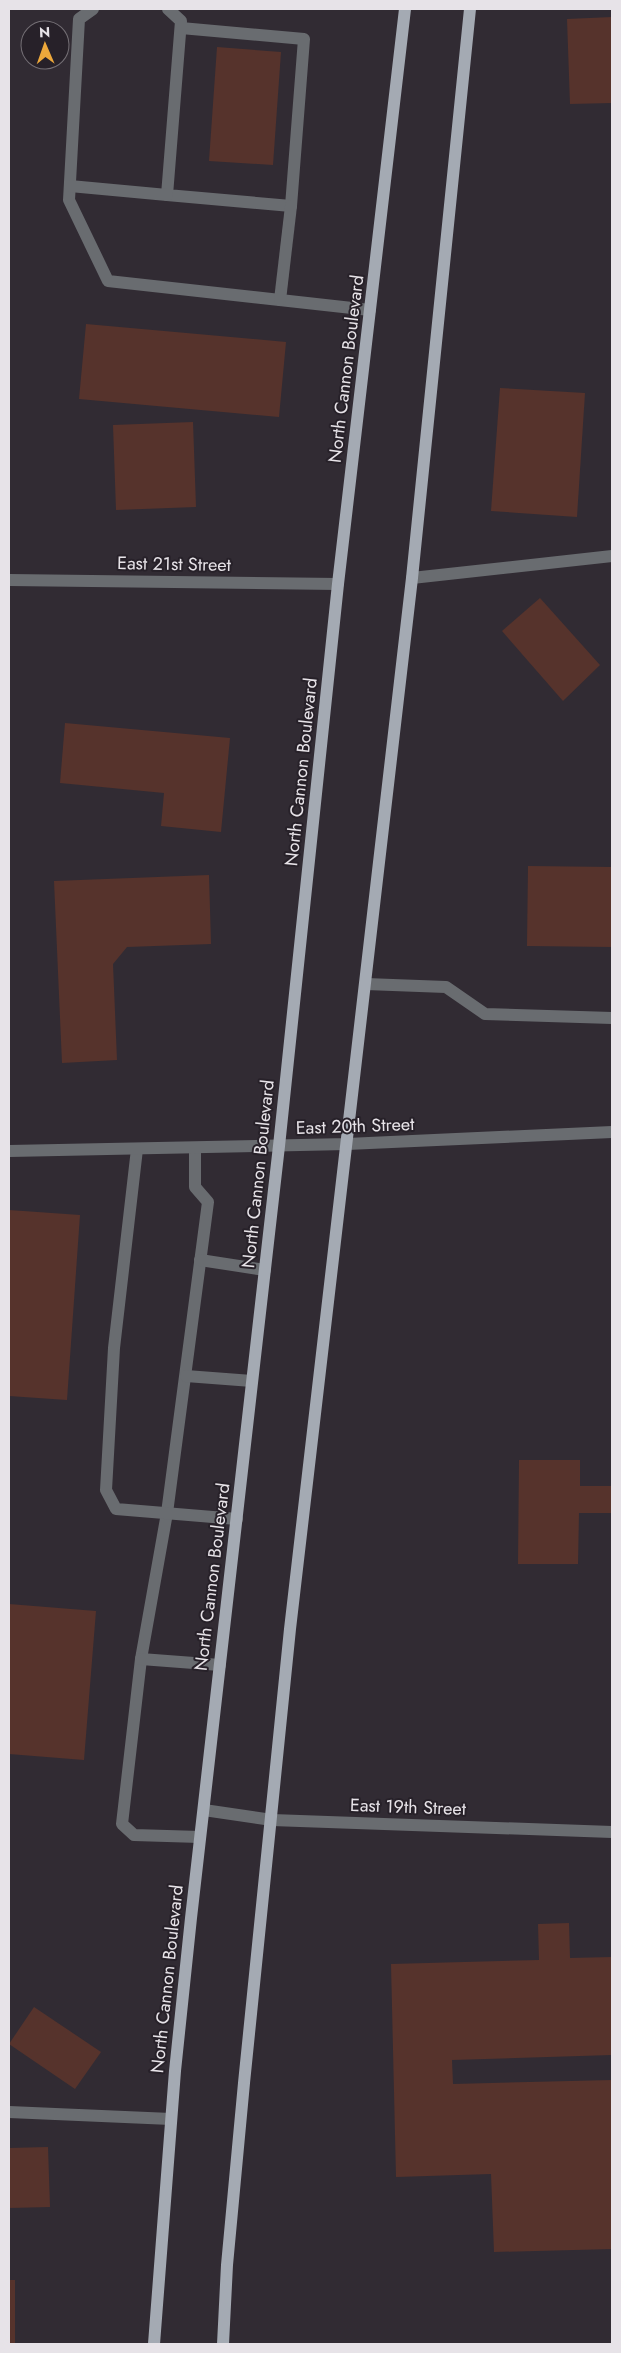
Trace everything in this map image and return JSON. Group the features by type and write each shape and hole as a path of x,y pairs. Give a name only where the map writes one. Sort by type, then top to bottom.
{"main road":[{"name":"North Cannon Boulevard","path":"154,2344 171,2119 200,1837 280,1146 338,584 406,9"},
{"path":"223,2344 227,2265 242,2103 290,1629 412,578 470,9"}],"street":[{"path":"93,9 78,19 69,200 108,281 370,310"},
{"path":"167,195 182,21 168,9"},
{"path":"181,28 304,39 291,206 280,300"},
{"path":"70,186 291,206"},
{"path":"412,578 612,556"},
{"name":"East 21st Street","path":"9,580 338,584"},
{"path":"366,984 446,987 484,1014 612,1018"},
{"name":"East 20th Street","path":"9,1151 347,1144 612,1132"},
{"path":"195,1148 194,1187 208,1202 167,1513 141,1659 122,1824 134,1834 200,1837"},
{"path":"137,1149 114,1348 106,1490 116,1509 237,1519"},
{"path":"200,1260 265,1270"},
{"path":"186,1376 252,1381"},
{"path":"141,1659 220,1665"},
{"name":"East 19th Street","path":"204,1810 272,1820 612,1832"},
{"path":"9,2112 171,2119"}],"building":[{"path":"612,17 612,103 570,104 567,19"},
{"path":"217,47 281,52 273,165 209,161"},
{"path":"86,324 286,342 279,417 79,399"},
{"path":"500,388 585,393 577,517 491,511"},
{"path":"193,422 196,507 116,510 113,425"},
{"path":"540,598 600,665 563,701 502,631"},
{"path":"65,723 230,738 221,832 161,826 164,793 60,783"},
{"path":"528,866 612,867 612,947 527,946"},
{"path":"209,875 211,944 127,947 113,964 117,1060 62,1063 54,881"},
{"path":"9,1210 80,1215 67,1400 9,1396"},
{"path":"519,1460 580,1460 580,1486 612,1486 612,1513 579,1513 578,1564 518,1564"},
{"path":"9,1604 96,1611 84,1760 9,1754"},
{"path":"569,1923 570,1958 612,1957 612,2055 452,2060 453,2084 612,2080 612,2249 494,2252 491,2174 396,2177 391,1964 539,1960 538,1924"},
{"path":"34,2007 101,2052 75,2089 9,2044"},
{"path":"48,2147 50,2207 9,2208 9,2148"},
{"path":"9,2280 15,2280 15,2344 9,2344"}]}
